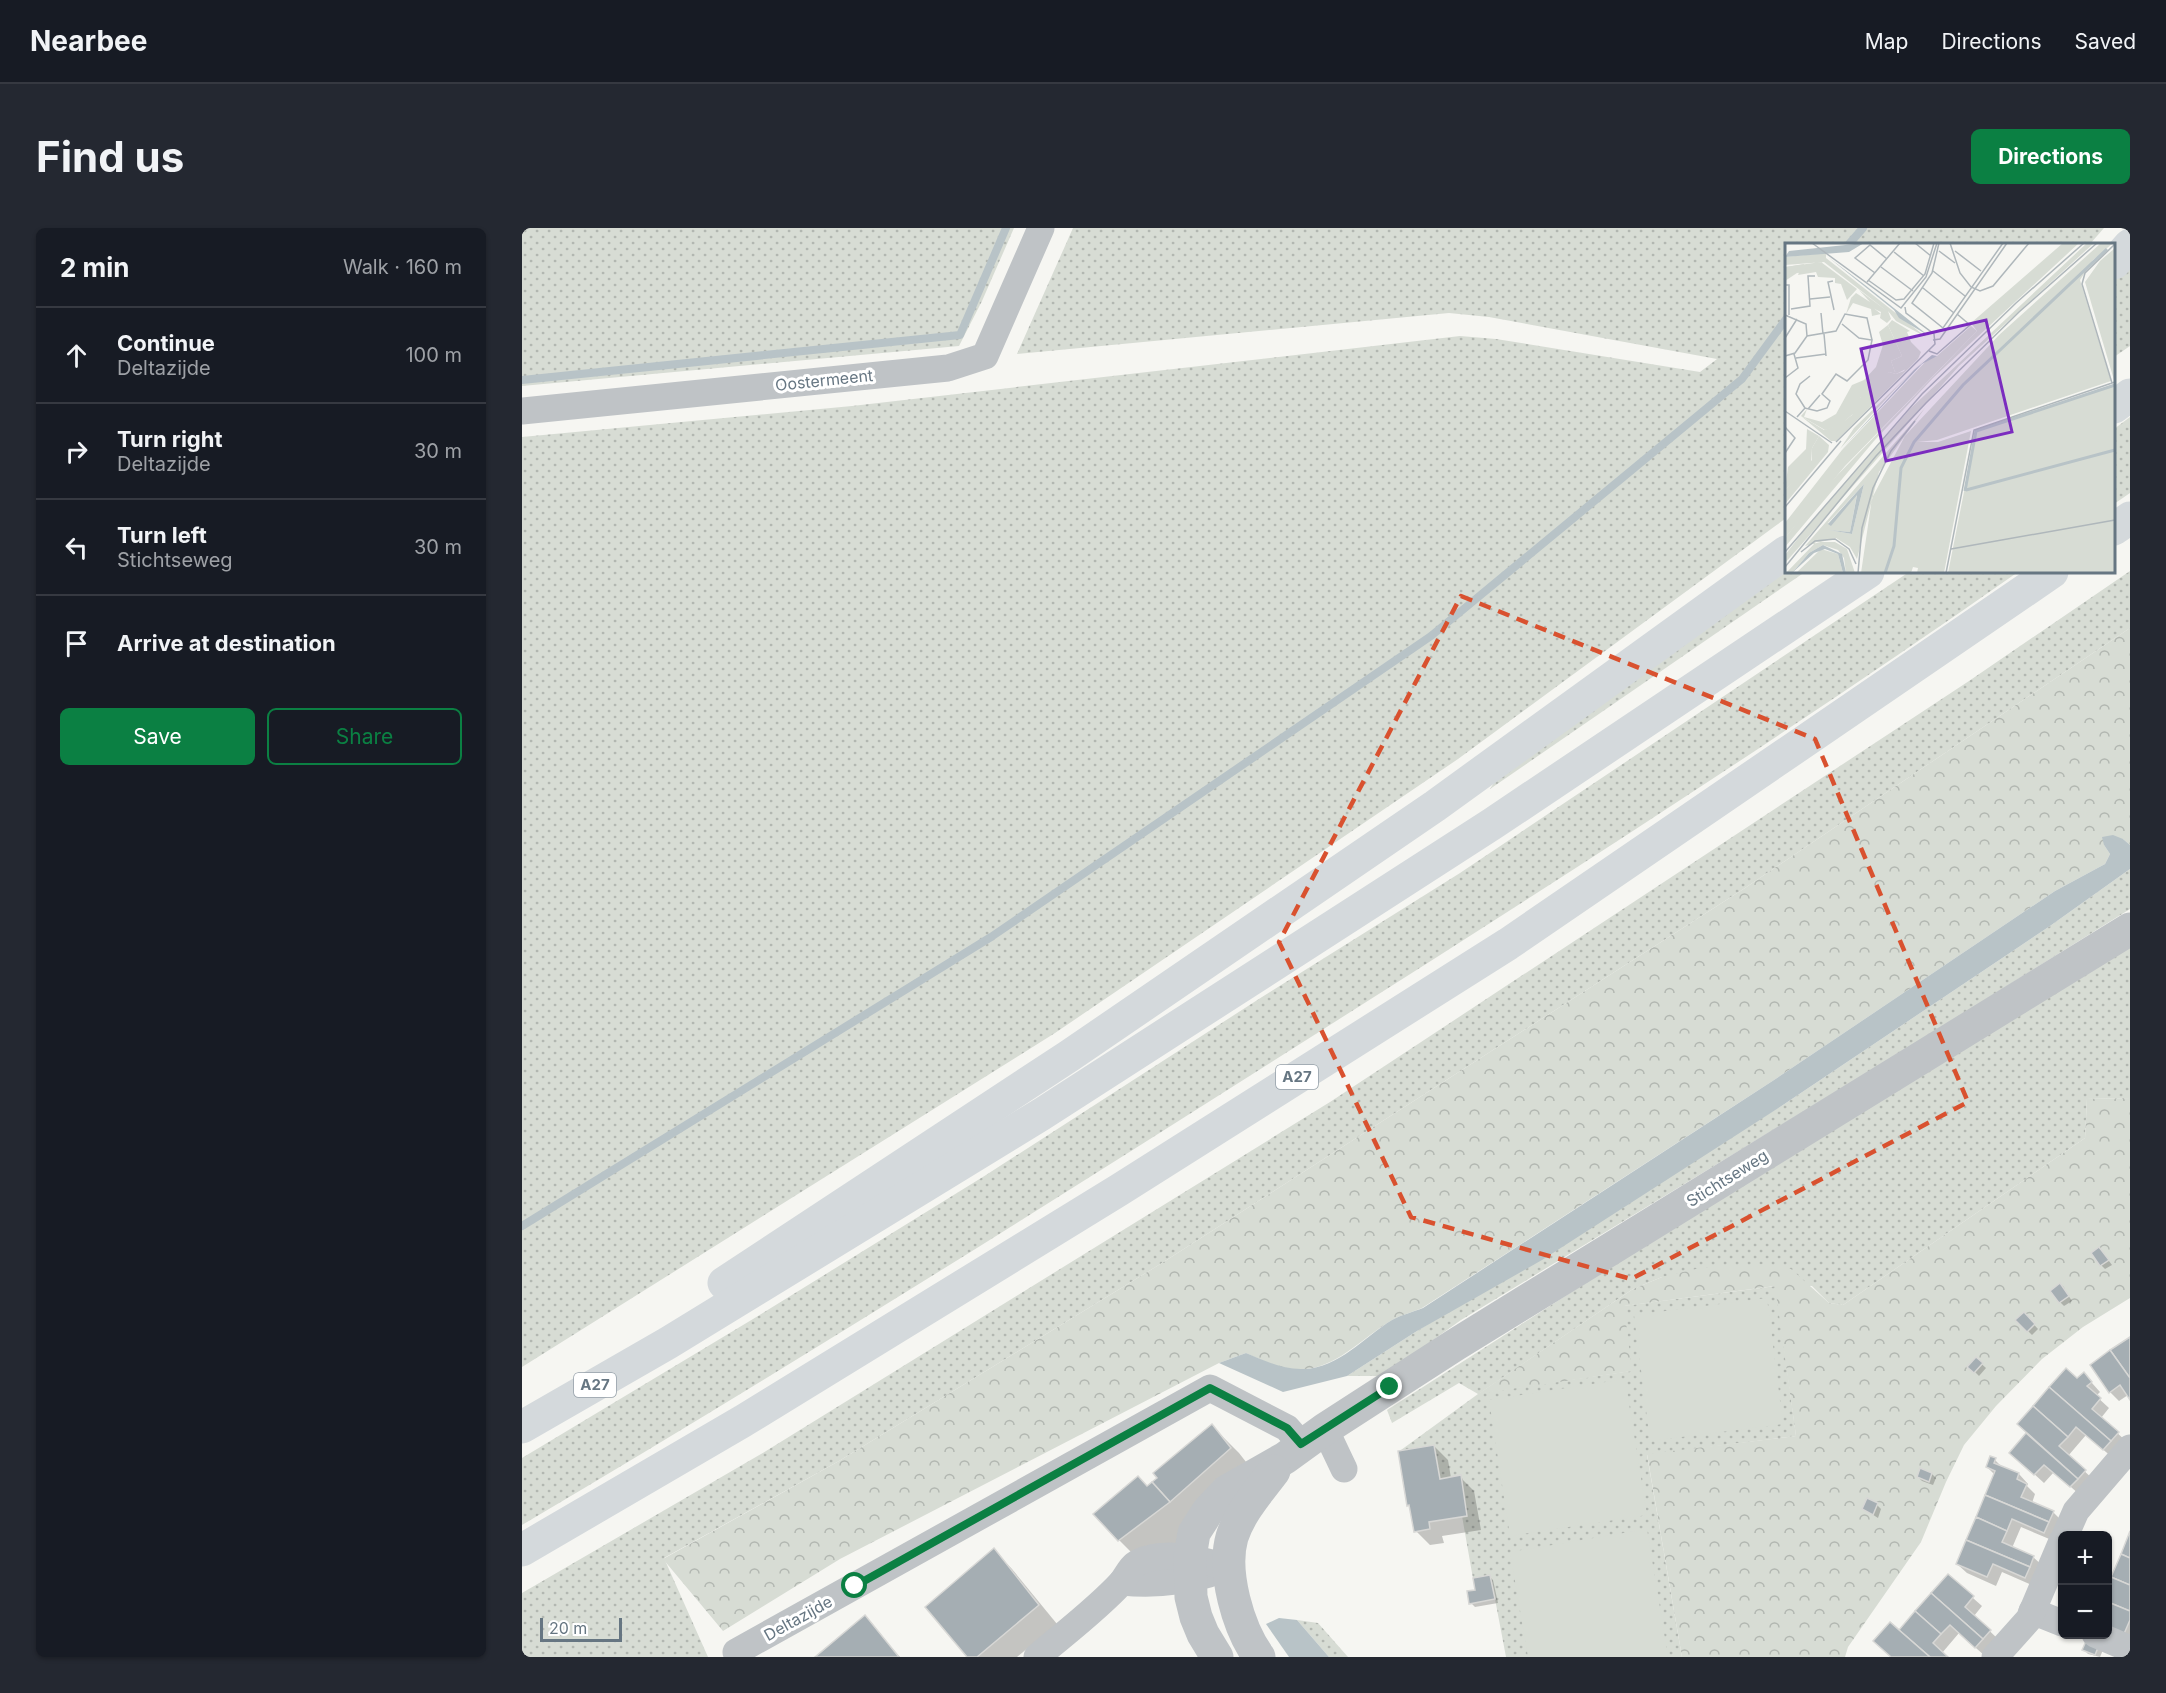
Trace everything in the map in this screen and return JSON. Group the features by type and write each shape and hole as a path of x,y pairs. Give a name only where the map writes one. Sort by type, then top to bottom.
{"highway":[{"path":"2115,262 2130,245"},
{"path":"2115,405 2130,395"},
{"path":"2115,528 2130,518"},
{"name":"A27","path":"668,1342 697,1301 1069,1056 1435,806 1785,553"},
{"name":"A27","path":"522,1427 668,1342 1072,1094 1492,824 1867,573"},
{"name":"A27","path":"522,1550 743,1421 1119,1190 1498,950 2051,573"}],"street":[{"name":"Oostermeent","path":"522,411 948,368 985,356 1041,228"},
{"name":"Stichtseweg","path":"1190,1569 1194,1533 1208,1511 1227,1491 1304,1444 1455,1345 2130,929"},
{"name":"Deltazijde","path":"739,1657 736,1652 1210,1388 1287,1428 1304,1444"},
{"name":"Stichtseweg","path":"1259,1657 1244,1630 1237,1608 1229,1551 1233,1535 1246,1507 1304,1444"},
{"path":"1304,1444 1344,1469"},
{"path":"2067,1531 2076,1511 2130,1448"},
{"path":"1995,1657 2029,1619 2058,1550"},
{"path":"1037,1657 1122,1582 1133,1565 1140,1561 1169,1556 1190,1569 1230,1568"},
{"path":"1190,1569 1196,1617 1217,1657"},
{"path":"2032,1611 2058,1621"},
{"path":"2105,1639 2130,1649"}],"highlighted area":[{"path":"1461,596 1815,739 1968,1102 1631,1279 1411,1217 1279,942"}],"green space":[{"path":"522,228 1014,228 982,301 959,346 522,386"},
{"path":"1073,228 2104,228 2091,243 1785,243 1785,519 1458,759 1055,1033 522,1367 522,437 852,406 1460,336 1496,339 1700,372 1717,359 1489,317 1449,313 1017,354"},
{"path":"2130,258 2130,346 2115,356 2115,275"},
{"path":"2130,417 2130,493 2115,503 2115,428"},
{"path":"2130,571 2130,628 1745,888 1162,1263 839,1461 664,1558 708,1657 522,1657 522,1593 761,1454 1330,1102 1969,681"},
{"path":"1785,573 1804,573 1490,789 1507,762"},
{"path":"1908,573 2017,573 1756,751 1400,980 918,1284 721,1406 522,1525 522,1458 986,1175 1262,997 1460,873"},
{"path":"2130,628 2130,845 2123,839 2104,845 2110,854 2105,864 2055,891 1774,1080 1422,1308 1392,1320 1341,1356 1313,1368 1281,1367 1246,1353 1219,1363 840,1559 723,1631 663,1559 839,1461 1162,1263 1745,888"},
{"path":"2130,869 2130,909 1911,1046 1461,1320 1383,1376 1347,1376 1783,1105 2050,926"},
{"path":"2130,947 2130,1098 2087,1099 2085,1138 1843,1305 1829,1303 1812,1286 1662,1277 1633,1289 1480,1393 1631,1371 1623,1306 1776,1286 1796,1436 1647,1455 1682,1657 1506,1657 1495,1599 1469,1604 1467,1591 1475,1590 1462,1516 1410,1505 1401,1450 1478,1394 1459,1383 1392,1423 1387,1410 1664,1233"},
{"path":"2130,1098 2130,1298 2083,1327 2042,1359 1996,1406 1964,1445 1921,1542 1848,1647 1845,1657 1682,1657 1647,1454 1796,1436 1775,1286 1624,1306 1632,1371 1478,1394 1633,1289 1662,1277 1700,1268 1769,1264 1791,1269 1829,1303 1843,1305 2085,1138 2087,1099"},
{"path":"1767,1298 1783,1424 1650,1441 1634,1315"},
{"path":"1625,1379 1647,1515 1510,1536 1489,1400"},
{"path":"1647,1529 1668,1657 1528,1657 1510,1552"},
{"path":"1297,1620 1318,1623 1348,1657 1329,1657"}],"shaded area":[{"path":"2113,835 2130,845 2130,869 2050,926 1783,1105 1542,1260 1417,1331 1347,1376 1283,1392 1219,1363 1246,1353 1267,1362 1304,1369 1317,1367 1340,1358 1392,1320 1423,1308 1774,1080 2055,891 2105,864 2110,854 2102,837"},
{"path":"1279,1618 1297,1620 1329,1657 1289,1657 1266,1624"}],"building":[{"path":"2099,1247 2109,1260 2100,1266 2091,1253"},
{"path":"2060,1283 2069,1296 2059,1303 2050,1291"},
{"path":"2024,1312 2035,1324 2027,1332 2015,1320"},
{"path":"2130,1337 2130,1378 2110,1350"},
{"path":"2110,1350 2130,1378 2130,1400 2120,1385 2109,1393 2090,1365"},
{"path":"1976,1357 1983,1363 1974,1373 1967,1367"},
{"path":"2066,1368 2077,1378 2084,1372 2092,1382 2087,1386 2101,1398 2092,1409 2119,1432 2111,1441 2049,1387"},
{"path":"2049,1387 2111,1441 2103,1450 2076,1427 2068,1437 2033,1406"},
{"path":"2033,1406 2068,1437 2059,1446 2086,1470 2078,1479 2017,1424"},
{"path":"1212,1424 1231,1448 1170,1502 1152,1482 1157,1478 1153,1473"},
{"path":"2026,1433 2078,1479 2070,1487 2044,1465 2034,1475 2009,1453"},
{"path":"1434,1445 1440,1479 1461,1475 1467,1516 1429,1522 1430,1529 1414,1532 1409,1505 1407,1506 1398,1451"},
{"path":"1990,1456 1996,1458 1994,1463 2019,1473 2017,1479 2027,1484 2021,1497 2054,1511 2049,1522 1985,1495 1995,1471 1986,1467"},
{"path":"1920,1468 1932,1473 1929,1482 1917,1477"},
{"path":"1138,1476 1147,1486 1152,1482 1170,1502 1118,1541 1093,1514"},
{"path":"1985,1495 2049,1522 2044,1533 2012,1519 2007,1531 1976,1517"},
{"path":"1867,1498 1878,1503 1873,1515 1862,1509"},
{"path":"1976,1517 2007,1531 2002,1542 2034,1556 2030,1567 1966,1540"},
{"path":"2130,1531 2130,1558 2121,1554"},
{"path":"1966,1540 2030,1567 2025,1578 1993,1564 1987,1577 1956,1564"},
{"path":"994,1548 1039,1605 977,1657 967,1657 925,1607"},
{"path":"2121,1554 2130,1558 2130,1585 2112,1577"},
{"path":"1948,1574 1974,1596 1965,1607 1991,1630 1983,1639 1931,1593"},
{"path":"1490,1575 1495,1599 1469,1604 1467,1591 1475,1590 1473,1578"},
{"path":"2112,1577 2130,1585 2130,1611 2112,1604"},
{"path":"1931,1593 1983,1639 1975,1648 1950,1625 1941,1634 1915,1611"},
{"path":"2112,1604 2130,1611 2130,1620 2123,1636 2112,1631"},
{"path":"1915,1611 1941,1634 1933,1643 1948,1657 1930,1657 1899,1630"},
{"path":"865,1615 899,1657 815,1657"},
{"path":"1890,1622 1930,1657 1891,1657 1873,1641"},
{"path":"2087,1639 2099,1645 2095,1655 2082,1650"}],"waterway":[{"path":"522,380 960,335 1006,228"},
{"path":"1850,243 1863,228"},
{"path":"522,1226 991,937 1431,636 1742,379 1785,320"}],"route":[{"path":"855,1586 982,1513 1210,1388 1287,1428 1301,1444 1390,1387"}]}
